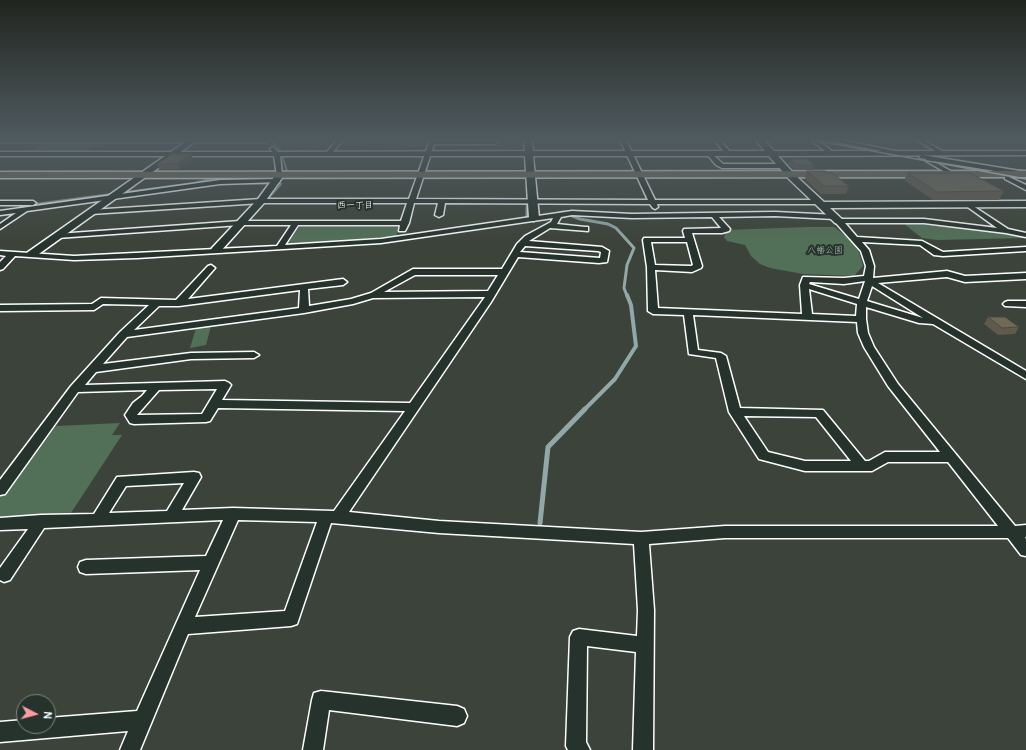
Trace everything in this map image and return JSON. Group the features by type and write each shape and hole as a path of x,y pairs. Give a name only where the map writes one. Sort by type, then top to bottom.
{"main road":[{"path":"792,176 872,175"},
{"path":"0,176 279,178 421,176 792,176 1026,178"}],"street":[{"path":"216,250 261,201 279,178 279,175"},
{"path":"32,254 142,176"},
{"path":"400,237 421,176"},
{"path":"531,176 534,218"},
{"path":"640,176 659,215"},
{"path":"792,176 837,219 865,250 870,266 862,304 861,319 863,333 876,360 894,386 950,457 1026,550"},
{"path":"0,213 220,182 279,178"},
{"path":"1007,178 1026,188"},
{"path":"91,212 261,201 653,201 1026,204"},
{"path":"439,215 442,201"},
{"path":"0,203 56,204"},
{"path":"967,204 1006,231 1026,230"},
{"path":"0,207 38,207"},
{"path":"0,226 28,209"},
{"path":"0,253 74,258 121,257 381,241 400,237 572,213 659,215 775,214 837,219 924,221 1006,231 1026,235"},
{"path":"651,267 692,269 698,266 687,231 722,231 726,229 713,214"},
{"path":"183,626 291,618 332,517 414,408 523,243 528,238 554,223 558,216"},
{"path":"57,236 240,223 405,223"},
{"path":"279,248 296,224"},
{"path":"548,226 585,229"},
{"path":"855,239 922,243 937,253 943,254 1026,249"},
{"path":"690,240 647,240 651,267 653,311 861,319"},
{"path":"515,254 599,261 604,260 605,252 599,249 523,243"},
{"path":"0,267 13,254"},
{"path":"179,303 211,268"},
{"path":"124,334 304,310 353,301 372,295 413,272 505,272"},
{"path":"807,316 804,285 806,279 844,281 947,274 965,279 1026,276"},
{"path":"868,280 1026,376"},
{"path":"0,308 94,307 101,302 179,303 343,282"},
{"path":"804,285 862,304 922,321 934,321"},
{"path":"304,288 304,310"},
{"path":"372,295 490,294"},
{"path":"0,490 75,389 124,334 157,303"},
{"path":"1008,304 1026,304"},
{"path":"688,312 693,352 721,356 735,412 764,456 805,466 872,466 886,457 950,457"},
{"path":"92,369 192,356 254,355"},
{"path":"75,389 156,386 225,385 206,418 134,420 131,415 137,406 146,399 156,386"},
{"path":"214,404 414,408"},
{"path":"735,412 819,413 862,466"},
{"path":"99,518 122,481 194,477 172,516"},
{"path":"130,750 233,514"},
{"path":"0,524 99,518 233,514 332,517 438,527 641,538 725,532 1026,531"},
{"path":"4,575 41,522"},
{"path":"641,538 646,610 643,750"},
{"path":"86,567 211,563"},
{"path":"580,750 576,746 579,637 645,645"},
{"path":"313,750 321,700 457,716"},
{"path":"0,732 143,720"}],"green space":[{"path":"903,223 926,223 1022,234 1026,236 1026,238 937,240 922,238"},
{"path":"400,224 396,237 287,245 300,225"},
{"name":"八幡公園","path":"834,227 849,238 859,252 863,266 854,276 803,274 770,268 760,264 751,256 745,245 727,241 724,237 727,230"},
{"path":"211,326 206,345 190,348 196,328"},
{"path":"120,423 112,435 122,435 69,516 0,519 0,496 56,426"}],"building":[{"path":"812,175 835,175 849,186 824,186"},
{"path":"911,175 974,175 1004,191 937,192"},
{"path":"988,317 1005,317 1019,327 1002,328"}],"waterway":[{"path":"194,183 219,177"},
{"path":"28,205 194,183"},
{"path":"194,183 204,183"},
{"path":"237,183 281,184 265,202"},
{"path":"522,203 527,204 527,218 531,218"},
{"path":"556,214 563,212 580,219 608,224 616,228 634,248 627,265 624,288 627,296"},
{"path":"585,409 615,379 636,346 631,305 627,295"},
{"path":"540,523 548,447 585,409"}],"railway":[{"path":"1004,175 1026,179"}],"district":[{"name":"西一丁目","path":"355,206"}]}
